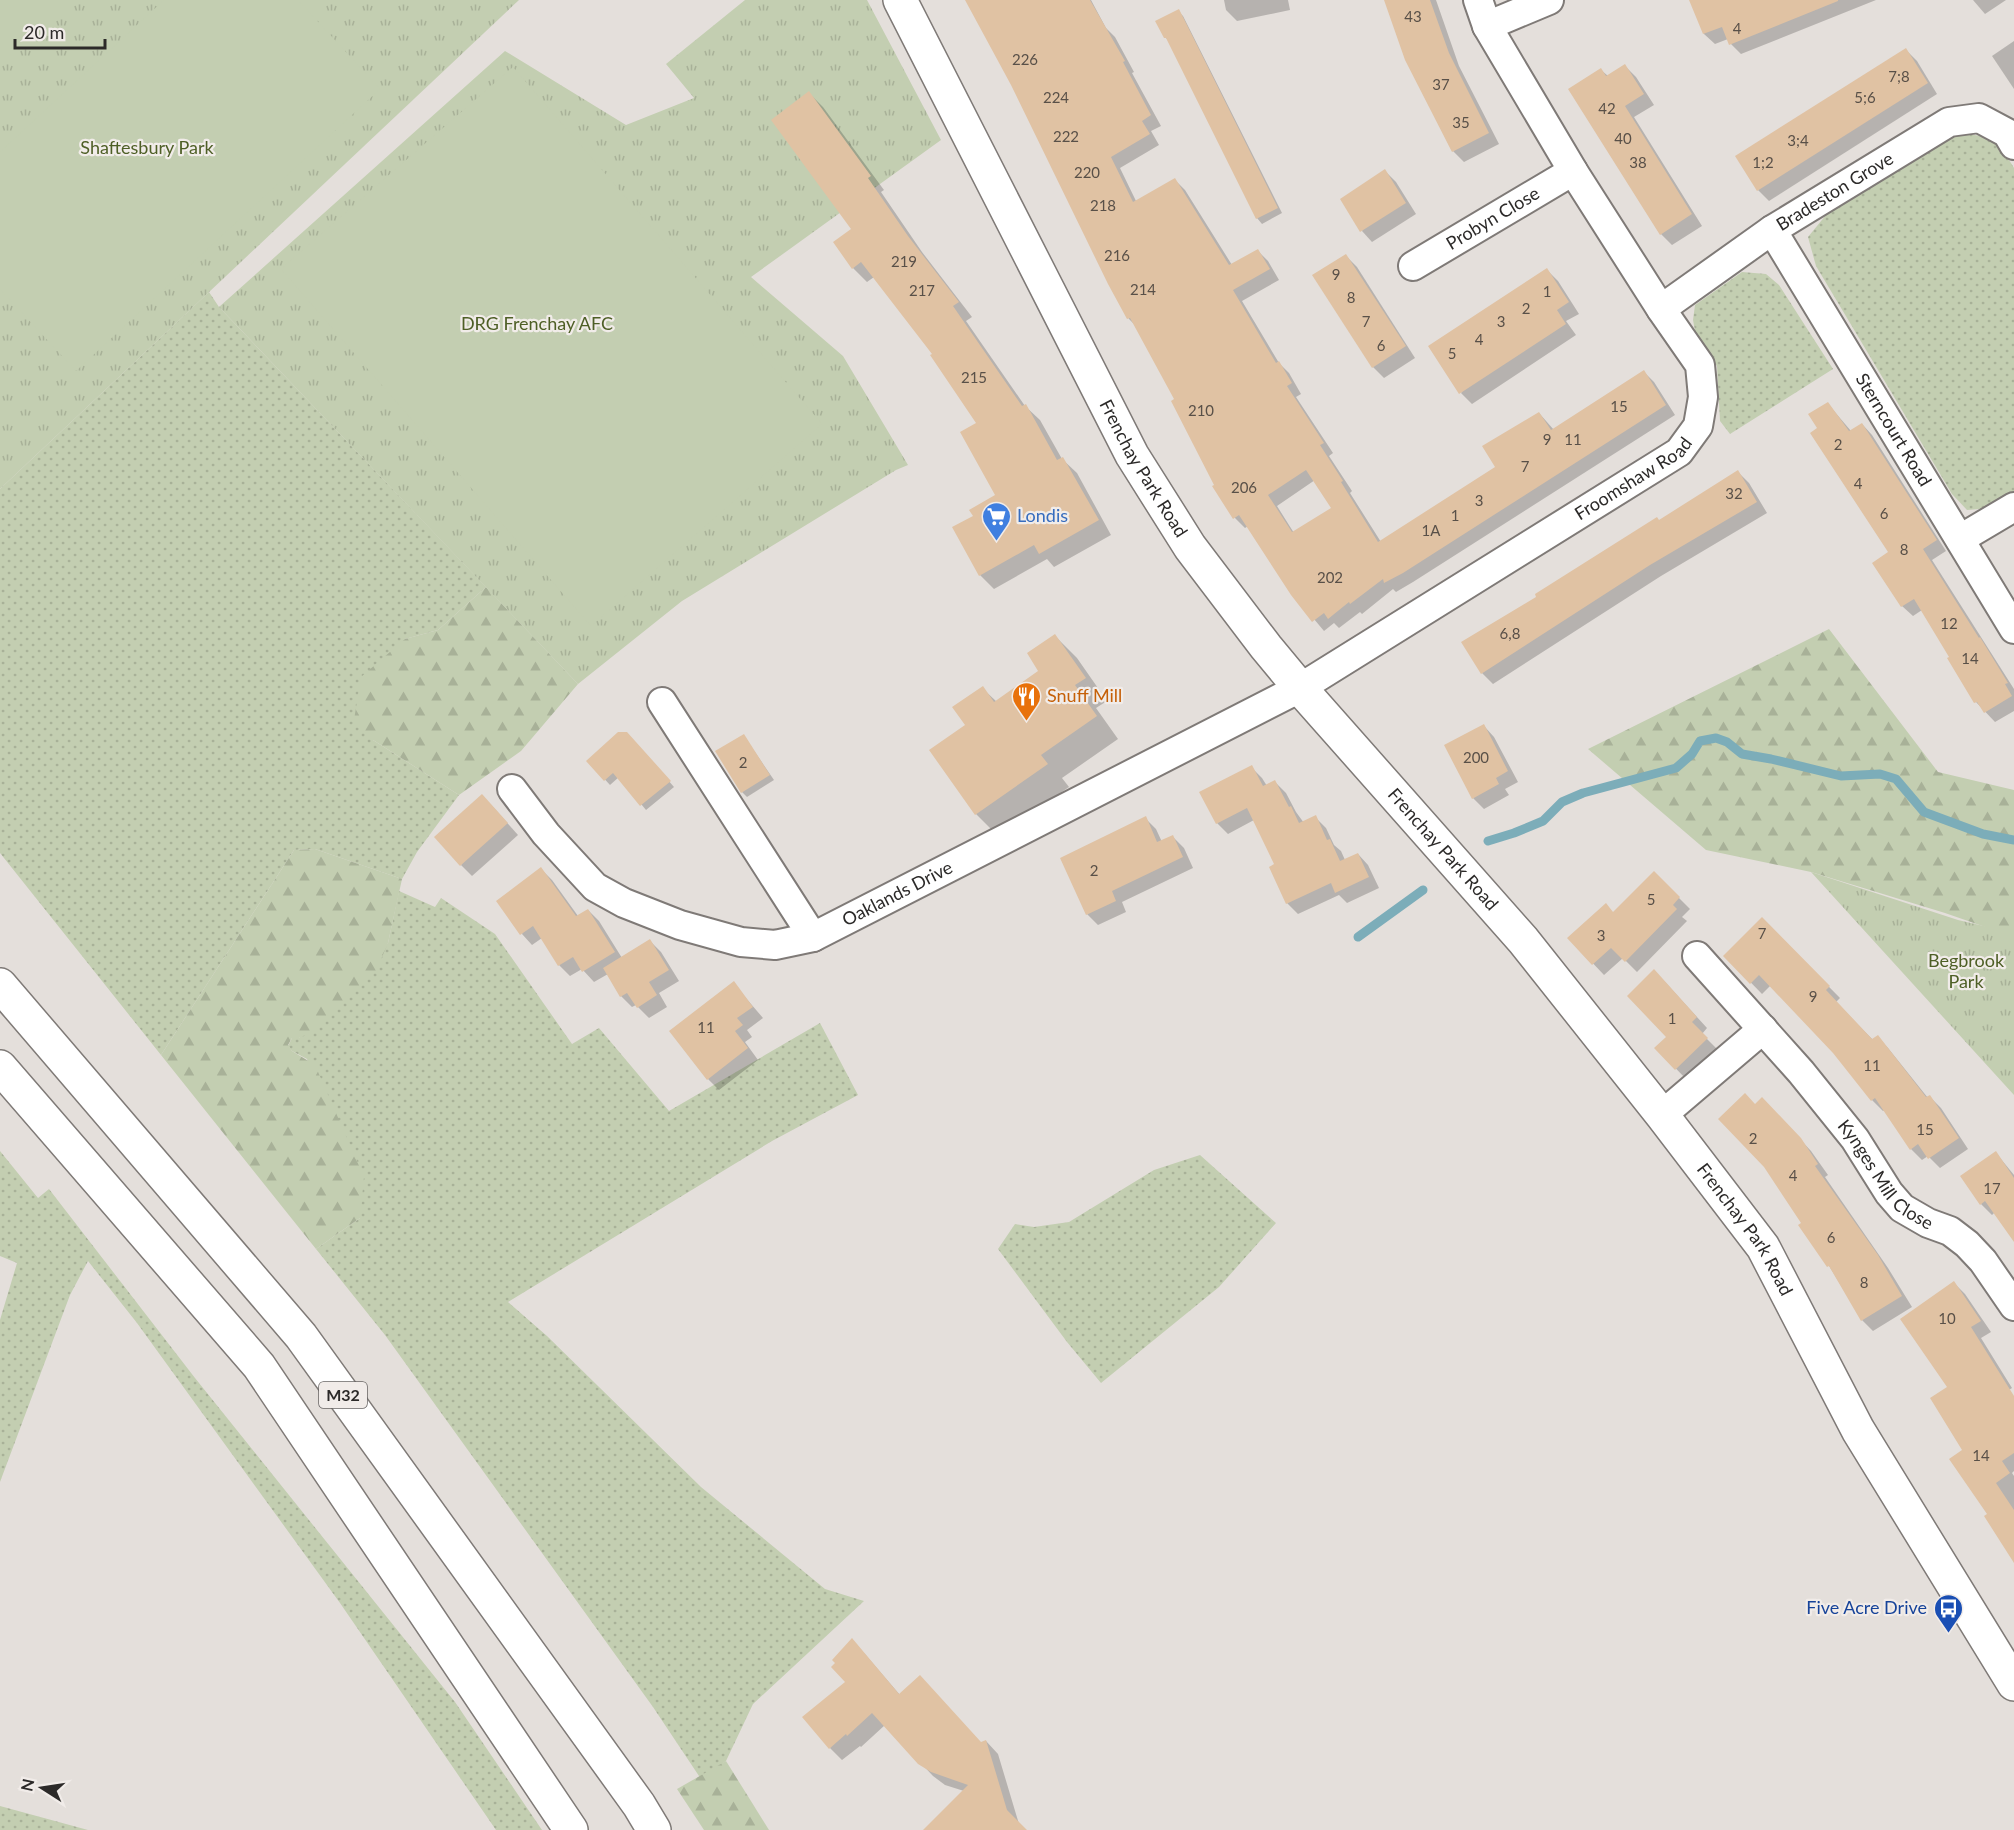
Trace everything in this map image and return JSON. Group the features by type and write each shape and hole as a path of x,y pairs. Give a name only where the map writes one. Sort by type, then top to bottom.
{"main road":[{"name":"Frenchay Park Road","path":"900,0 1132,455 1190,547 1300,688 1523,940 1763,1247 1858,1430 2014,1684"},
{"name":"M32","path":"0,985 301,1336 639,1805 654,1830"},
{"name":"M32","path":"0,1068 259,1366 571,1830"}],"street":[{"path":"1482,13 1549,0"},
{"name":"Froomshaw Road","path":"1300,688 1679,452 1698,426 1703,397 1700,365 1661,309 1573,171 1482,13"},
{"name":"Bradeston Grove","path":"1661,309 1773,230 1949,122 1979,118 2007,133 2014,145"},
{"name":"Probyn Close","path":"1413,266 1573,171"},
{"name":"Sterncourt Road","path":"1773,230 2014,629"},
{"path":"1960,539 2014,507"},
{"name":"Oaklands Drive","path":"512,789 546,834 595,887 624,903 680,925 741,942 775,945 813,937 1300,688"},
{"path":"662,702 813,937"},
{"name":"Kynges Mill Close","path":"1697,956 1763,1029 1855,1138 1889,1193 1902,1208 1928,1223 1950,1231 1967,1244 1983,1261 2014,1306"},
{"path":"1662,1115 1763,1029"}],"green space":[{"name":"Shaftesbury Park","path":"0,0 519,0 0,489"},
{"path":"0,0 60,0 0,58"},
{"name":"Shaftesbury Park","path":"164,0 298,0 380,89 76,371 0,289 0,152"},
{"name":"DRG Frenchay AFC","path":"745,0 867,0 941,140 751,277 843,356 908,465 896,470 682,601 578,684 219,307 505,51 626,125 694,98 666,64"},
{"path":"513,67 822,424 591,626 281,269"},
{"path":"1961,134 1980,136 1993,142 2004,152 2014,168 2014,494 1991,508 1967,510 1952,494 1816,266 1808,237 1826,215 1942,140"},
{"path":"1742,272 1766,274 1779,285 1833,369 1730,434 1720,421 1717,366 1696,336 1693,320 1695,305"},
{"path":"209,292 219,307 486,587 438,630 405,639 373,740 459,795 417,852 402,879 315,849 294,850 161,1055 0,853 0,489"},
{"path":"486,587 578,684 521,751 459,795 373,740 354,720 361,677 405,639 438,630"},
{"path":"1829,629 1938,772 2014,790 2014,937 1945,913 1811,872 1706,850 1588,749"},
{"path":"315,849 402,879 388,943 376,971 316,1030 299,1038 292,1038 288,1045 292,1051 315,1065 364,1177 360,1218 316,1249 161,1055 294,850"},
{"name":"Begbrook Park","path":"1811,872 1958,920 2014,933 2014,1095"},
{"path":"399,891 435,907 441,898 495,934 572,1044 599,1028 669,1111 820,1023 858,1095 772,1141 508,1302 547,1336 701,1487 825,1589 864,1601 753,1704 726,1761 701,1779 653,1707 385,1335 316,1249 360,1218 307,1059 292,1051 288,1046 292,1038 299,1038 388,943"},
{"path":"0,1151 38,1198 49,1189 195,1378 455,1702 542,1830 496,1830 340,1603 137,1323 88,1261 70,1295 0,1482 0,1320 17,1263 0,1256"},
{"path":"1200,1155 1276,1223 1219,1287 1101,1383 1067,1342 998,1249 1015,1224 1034,1227 1069,1222 1154,1170"},
{"path":"726,1761 769,1830 704,1830 677,1789"},
{"path":"0,1806 88,1830 0,1830"}],"building":[{"path":"965,0 1090,0 1125,61 1123,62 1151,115 1142,121 1150,134 1111,157 1133,202 1175,178 1229,265 1258,249 1270,269 1233,290 1276,363 1279,361 1292,383 1287,386 1324,443 1320,445 1378,542 1495,467 1482,446 1539,412 1551,430 1644,370 1666,405 1403,573 1384,583 1383,579 1328,619 1324,613 1312,622 1291,595 1239,515 1233,519 1212,486 1214,485 1171,401 1174,399 1130,318 1127,319 1108,284 1011,85","holes":["1306,470 1331,508 1292,532 1268,495"]},
{"path":"1384,0 1430,0 1449,53 1489,133 1452,152 1405,60"},
{"path":"1689,0 1838,1 1729,45 1722,27 1703,34"},
{"path":"1179,9 1278,208 1256,219 1166,38 1155,21"},
{"path":"1906,48 1928,83 1757,191 1735,156"},
{"path":"1625,64 1644,94 1625,106 1692,214 1660,235 1568,89 1601,68 1606,76"},
{"path":"809,91 871,176 868,178 908,236 959,302 953,306 1022,406 1026,404 1057,460 1063,457 1099,520 1039,554 1034,545 979,576 952,527 973,516 969,510 995,495 960,432 976,423 930,355 932,354 861,262 852,269 833,242 851,229 771,120"},
{"path":"1385,169 1406,203 1360,232 1340,199"},
{"path":"1346,254 1406,346 1372,368 1312,275"},
{"path":"1547,268 1569,302 1557,310 1566,324 1459,394 1428,346"},
{"path":"1828,402 1849,431 1862,423 1937,540 1923,549 2008,683 2005,684 2012,696 1984,713 1977,702 1974,703 1914,599 1901,607 1872,563 1888,552 1810,433 1817,428 1808,414"},
{"path":"1738,470 1757,502 1650,565 1481,674 1461,642 1536,597 1535,594 1657,517 1659,520"},
{"name":"Snuff Mill","path":"1055,634 1086,678 1075,685 1097,716 1041,755 1048,764 975,815 929,750 965,725 952,707 983,686 994,702 1038,671 1027,653"},
{"path":"1484,724 1508,771 1496,778 1499,784 1472,799 1444,745"},
{"path":"618,732 627,732 671,781 640,806 613,773 604,781 586,761"},
{"path":"744,734 770,775 741,793 715,751"},
{"path":"1252,765 1263,786 1275,780 1299,823 1316,815 1327,840 1330,839 1340,861 1358,853 1369,877 1335,893 1331,883 1286,904 1269,867 1274,864 1247,808 1216,824 1199,792"},
{"path":"482,794 508,823 460,866 434,837"},
{"path":"1146,816 1157,842 1173,835 1183,857 1112,891 1116,901 1086,915 1060,858"},
{"path":"541,867 576,916 588,909 615,952 582,972 573,957 558,966 533,926 520,935 496,901"},
{"path":"1654,871 1680,897 1673,905 1677,909 1625,962 1611,948 1592,965 1567,938 1606,903 1613,912"},
{"path":"1762,917 1830,986 1826,990 1872,1039 1878,1035 1926,1097 1930,1095 1959,1138 1928,1159 1918,1144 1910,1150 1875,1098 1871,1101 1833,1053 1759,975 1750,984 1723,956"},
{"path":"650,939 669,970 649,982 657,995 637,1008 627,993 620,997 603,968"},
{"path":"1654,969 1697,1017 1692,1022 1708,1038 1675,1070 1654,1048 1666,1037 1627,996"},
{"path":"734,981 753,1007 737,1018 743,1025 735,1031 748,1048 707,1080 669,1031"},
{"path":"1745,1093 1755,1104 1762,1097 1801,1138 1818,1164 1815,1166 1878,1255 1902,1296 1861,1321 1829,1266 1827,1267 1798,1225 1801,1223 1764,1167 1718,1119"},
{"path":"1996,1151 2014,1178 2014,1242 1985,1201 1980,1205 1960,1176"},
{"path":"1954,1281 1981,1321 1971,1327 2014,1396 2014,1453 2002,1461 2010,1473 1996,1483 2014,1510 2014,1563 1984,1516 1987,1514 1949,1459 1962,1450 1930,1398 1947,1387 1900,1319"},
{"path":"852,1638 899,1694 920,1675 981,1742 986,1740 1007,1810 1027,1830 923,1830 968,1785 931,1772 918,1764 872,1713 829,1749 802,1717 845,1682 831,1667 835,1663 832,1660"}],"waterway":[{"path":"1488,841 1543,821 1562,802 1583,793 1676,768 1692,754 1700,741 1716,738 1727,742 1742,754 1841,776 1880,774 1896,779 1924,812 1983,834 2014,840"},
{"path":"1358,937 1423,890"}],"place":[{"name":"Londis","path":"996,542"},
{"name":"Snuff Mill","path":"1026,722"},
{"name":"Five Acre Drive","path":"1948,1634"}]}
